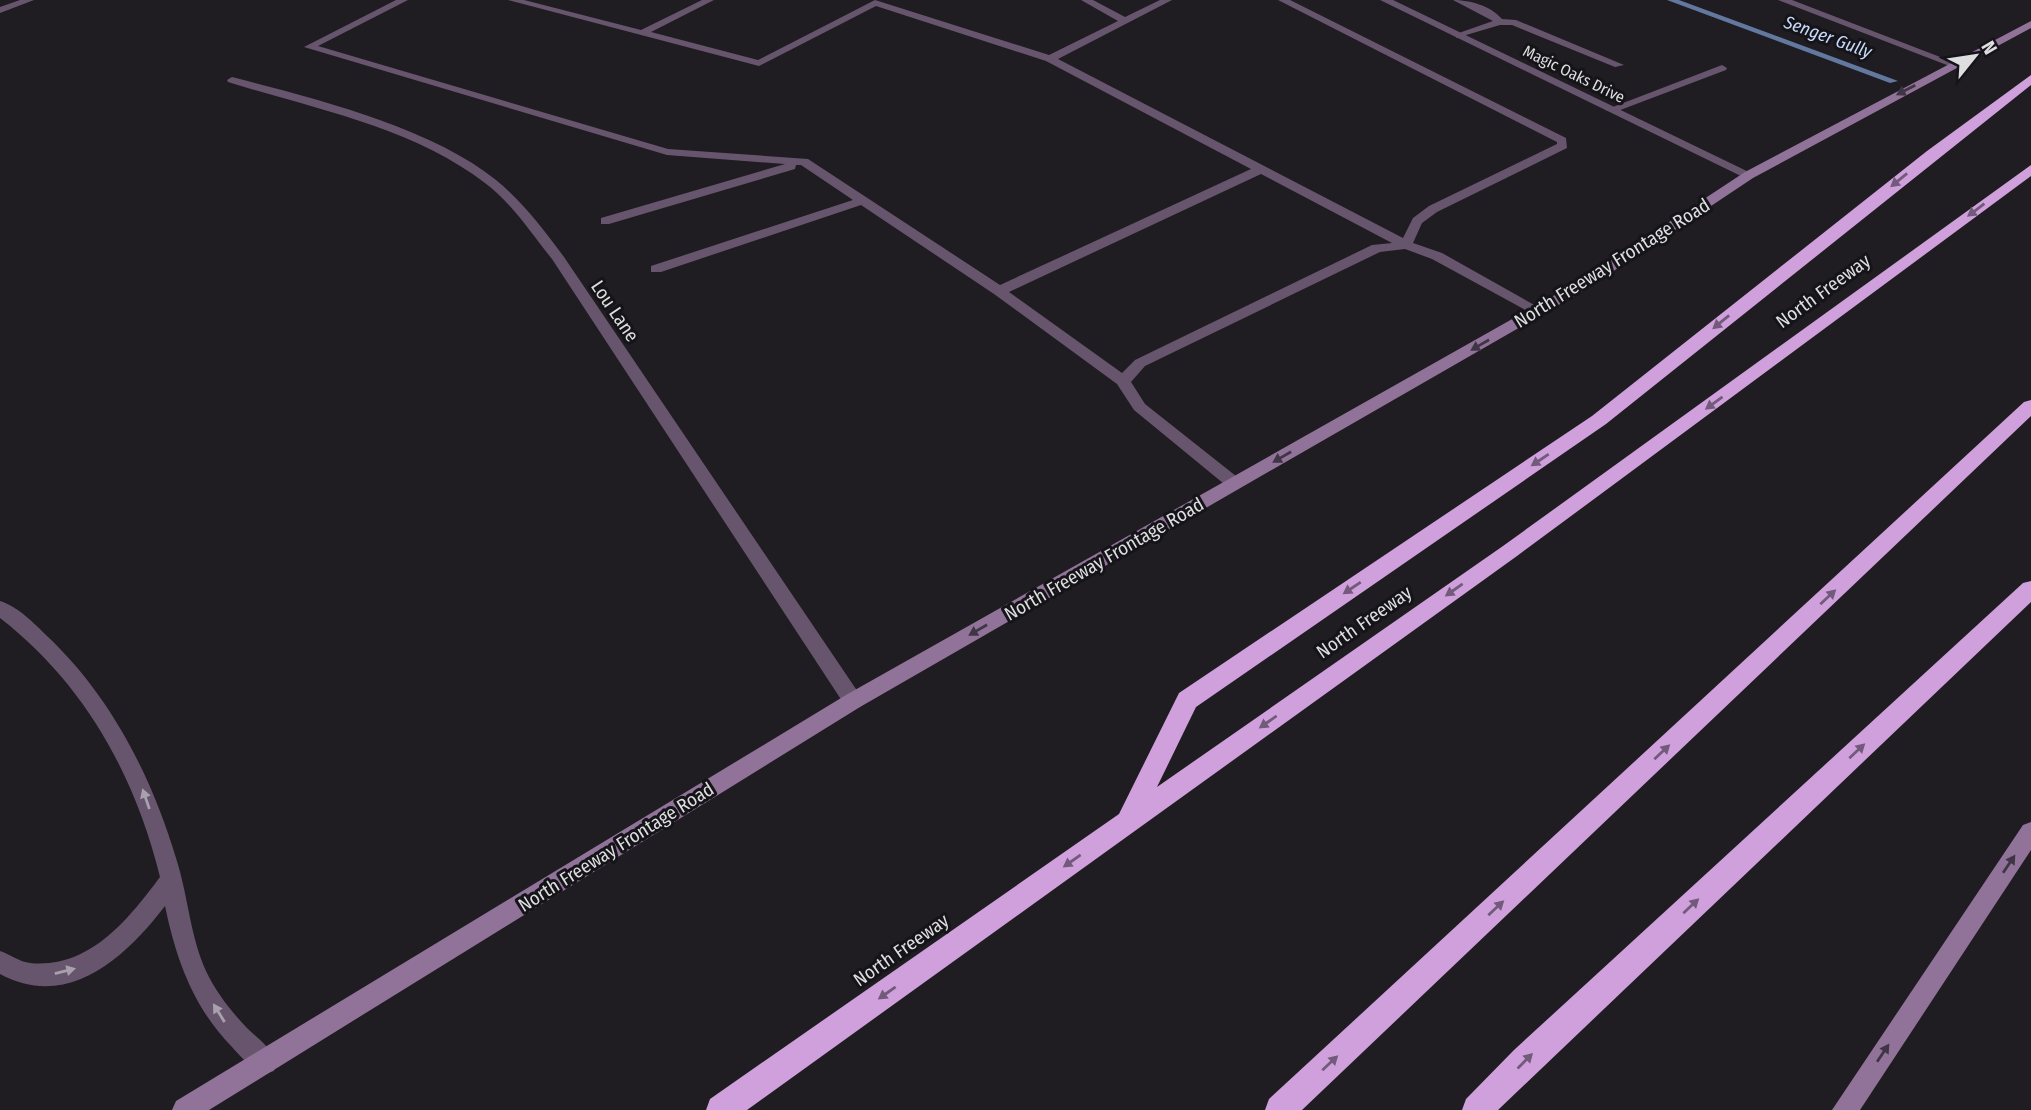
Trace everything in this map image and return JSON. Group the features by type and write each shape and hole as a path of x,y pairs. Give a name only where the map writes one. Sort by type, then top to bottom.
{"highway":[{"path":"1128,821 1187,700 1599,420 1932,154 2031,79"},
{"name":"North Freeway","path":"721,1110 1510,551 2031,169"},
{"path":"1280,1110 2031,406"},
{"path":"1477,1110 1535,1051 2031,589"}],"main road":[{"name":"North Freeway Frontage Road","path":"185,1110 853,701 1583,285 1749,175 2031,24"},
{"path":"1844,1110 2031,832"}],"street":[{"path":"0,10 29,0"},
{"path":"403,0 309,47 667,152 804,162 999,290 1123,381 1139,407 1235,484"},
{"path":"513,0 759,64 877,1 1050,59 1406,245 1437,256 1538,311"},
{"path":"642,33 709,0"},
{"path":"1086,0 1125,22"},
{"path":"1050,59 1167,0"},
{"path":"1283,0 1562,140 1563,146 1433,209 1417,222 1406,245"},
{"name":"Magic Oaks Drive","path":"1385,0 1749,175"},
{"path":"1458,0 1493,15 1499,22"},
{"path":"1783,0 1956,65"},
{"path":"1460,36 1499,22 1530,26 1619,65"},
{"path":"1611,110 1722,68"},
{"name":"Lou Lane","path":"232,80 397,133 447,154 490,181 524,215 557,257 853,701"},
{"path":"605,221 804,162"},
{"path":"999,290 1261,169"},
{"path":"656,269 864,201"},
{"path":"1123,381 1140,363 1377,248 1406,245"},
{"path":"0,608 25,625 62,663 102,713 140,781 198,979 228,1028 265,1062"},
{"path":"0,962 27,975 63,974 105,956 134,930 171,880"}],"waterway":[{"name":"Senger Gully","path":"1671,0 1893,81"}]}
